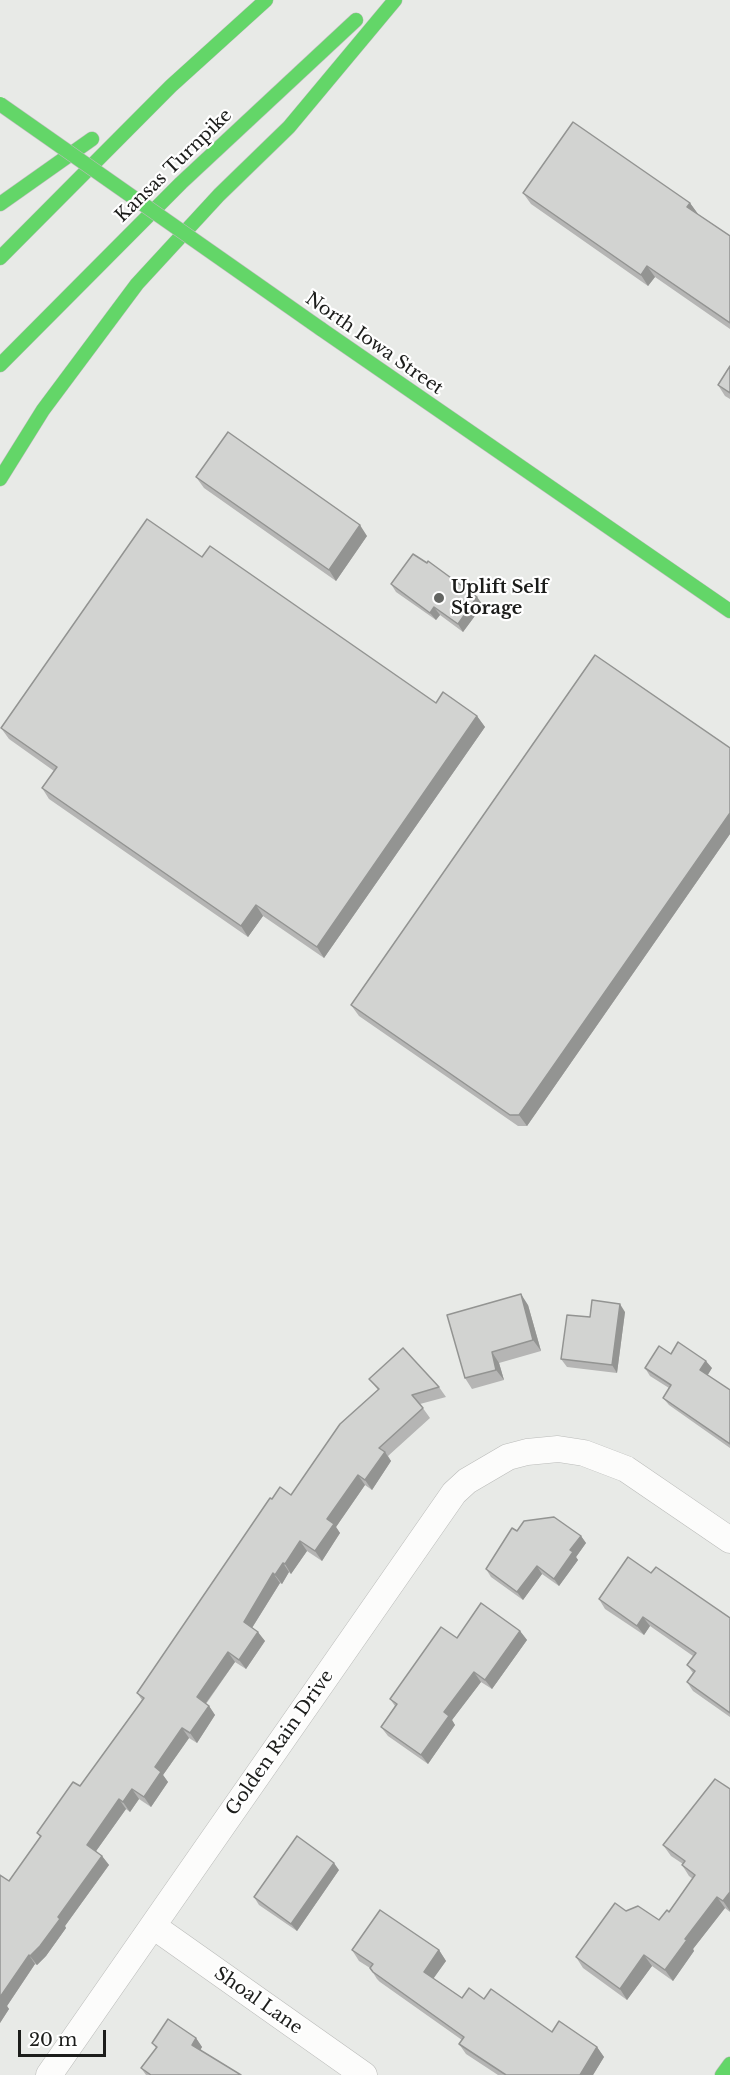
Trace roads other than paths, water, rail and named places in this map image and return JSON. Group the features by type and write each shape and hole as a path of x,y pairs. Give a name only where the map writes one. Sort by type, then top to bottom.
{"main road":[{"path":"0,258 171,86 266,0"},
{"name":"Kansas Turnpike","path":"0,365 181,183 378,0"},
{"path":"0,479 43,410 138,284 219,195 288,127 395,0"},
{"path":"0,204 171,86"},
{"name":"North Iowa Street","path":"0,104 730,611"},
{"path":"722,2075 730,2064"}],"street":[{"name":"Golden Rain Drive","path":"49,2075 454,1493 479,1473 508,1457 543,1450 584,1453 614,1463 730,1540"},
{"name":"Shoal Lane","path":"153,1926 364,2075"}],"place":[{"name":"Uplift Self Storage","path":"439,598"}]}
